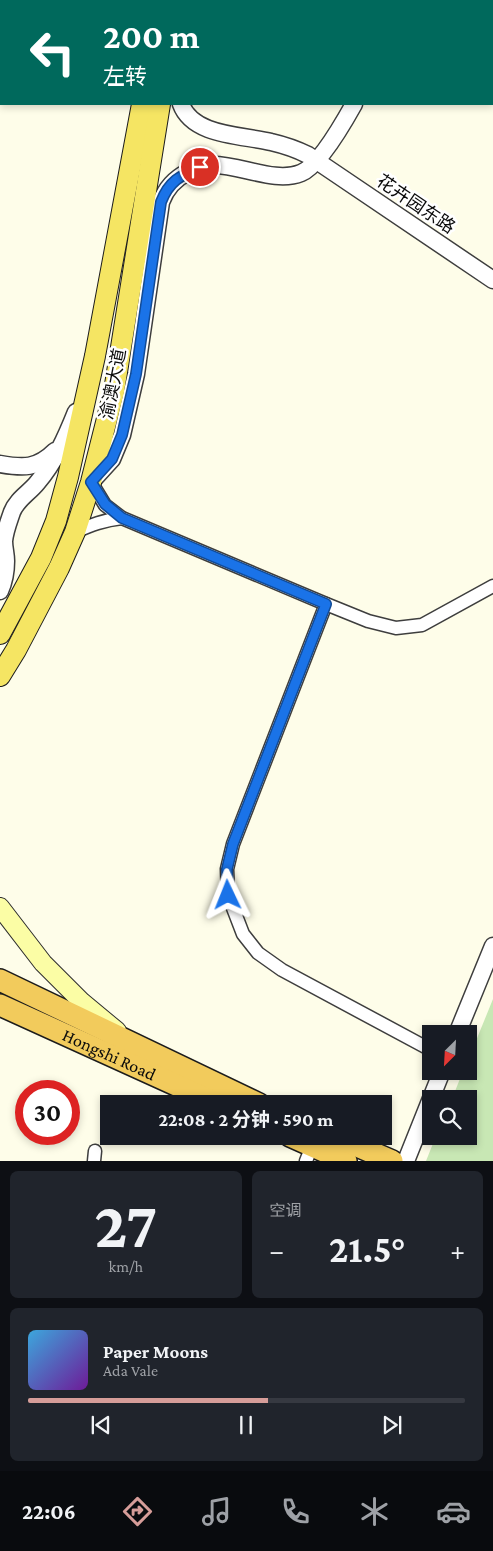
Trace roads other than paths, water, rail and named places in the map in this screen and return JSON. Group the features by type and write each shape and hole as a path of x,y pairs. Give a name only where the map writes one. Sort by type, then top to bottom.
{"highway":[{"name":"Hongshi Road","path":"0,980 240,1095"},
{"name":"Hongshi Road","path":"0,1005 198,1095"},
{"path":"355,1145 392,1161"},
{"path":"309,1153 346,1161"}],"main road":[{"name":"渝澳大道","path":"0,634 41,558 56,521 68,477 95,356 142,105"},
{"name":"渝澳大道","path":"0,676 16,650 59,568 75,532 91,482 114,391 160,105"},
{"name":"Hongshi Road","path":"0,907 43,963 82,1002 130,1042"}],"street":[{"name":"花卉园东路","path":"182,105 191,118 201,125 218,132 240,138 269,141 308,155 493,280"},
{"path":"353,105 342,126 316,161 309,169 300,174 278,176 219,165 208,165 186,174 173,182 166,190 161,202 136,374 122,435 112,459 91,482 105,504 122,518 368,621 396,628 422,626 493,586"},
{"path":"4,542 13,509 21,498 37,484 48,468 63,443 88,385"},
{"path":"0,464 13,466 36,464 46,460 63,443"},
{"path":"75,532 94,523 122,518"},
{"path":"0,522 6,562 0,591"},
{"path":"326,604 233,844 227,869 228,895 243,934 258,953 282,970 422,1045"},
{"path":"462,1025 493,946"},
{"path":"406,1161 438,1080"}]}
